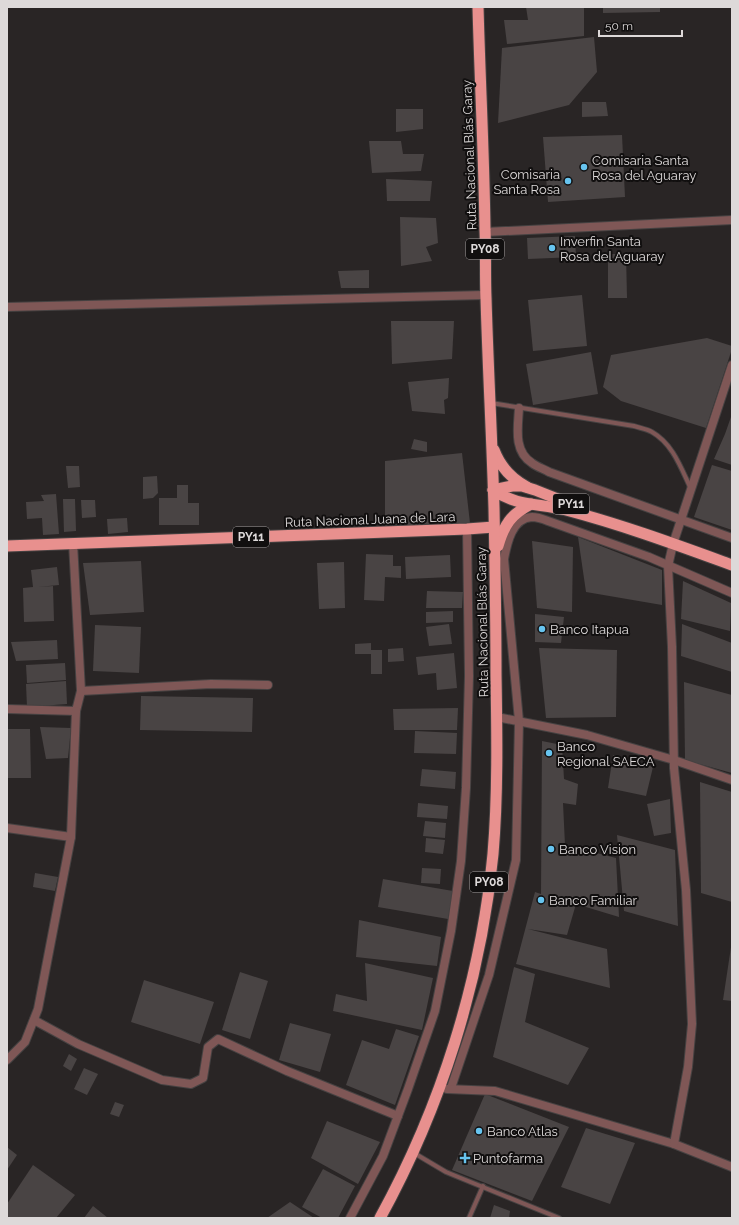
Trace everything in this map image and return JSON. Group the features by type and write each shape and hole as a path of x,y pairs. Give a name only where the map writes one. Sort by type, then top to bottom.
{"highway":[{"name":"Ruta Nacional Blás Garay","path":"380,1218 413,1153 439,1091 459,1029 483,922 492,855 496,792 497,717 495,556 491,403 485,295 485,232 478,7"},
{"path":"492,445 508,472 525,486 535,490"},
{"name":"PY11","path":"493,490 512,486 522,486 647,535"},
{"name":"PY11","path":"493,490 510,500 566,510 647,535 732,565"},
{"path":"495,556 504,528 509,520 516,513 532,504"},
{"name":"Ruta Nacional Juana de Lara","path":"7,546 494,527"}],"street":[{"path":"485,232 732,220"},
{"path":"7,307 485,295"},
{"path":"674,1144 688,1067 692,1024 686,890 674,760 672,647 668,566 673,544 732,365"},
{"path":"519,408 517,435 519,447 523,454 532,463 549,472 732,538"},
{"path":"451,1088 489,975 516,860 519,721 504,559 507,542 514,528 523,519 533,517 548,520 648,557 732,593"},
{"path":"350,1218 382,1156 398,1116 435,1011 451,931 460,861 466,788 469,676 467,529"},
{"path":"7,1060 25,1042 38,1009 71,836 76,711 81,691 73,543"},
{"path":"81,691 211,684 268,685"},
{"path":"7,709 76,711"},
{"path":"497,717 587,735 674,760 732,780"},
{"path":"7,828 71,836"},
{"path":"34,1020 78,1044 162,1080 191,1084 203,1078 208,1047 218,1039 287,1071 398,1116"},
{"path":"439,1091 451,1088 495,1091 674,1144 732,1167"}],"lane":[{"path":"491,403 634,426 652,432 663,441 675,456 691,490"},
{"path":"413,1153 446,1172 559,1218"},
{"path":"469,1218 483,1186"}],"building":[{"path":"526,7 584,7 584,36 507,44 504,20 528,20"},
{"path":"603,7 660,7 660,12 603,13"},
{"path":"594,37 597,72 569,105 498,123 502,48"},
{"path":"582,102 606,102 608,116 582,117"},
{"path":"396,109 423,109 423,129 396,132"},
{"name":"Comisaria Santa Rosa del Aguaray","path":"622,135 625,197 548,202 543,137"},
{"path":"369,141 401,141 403,154 424,154 421,171 372,173"},
{"path":"386,179 432,181 430,201 387,201"},
{"path":"400,217 436,218 438,243 426,247 432,261 401,266"},
{"name":"Inverfin Santa Rosa del Aguaray","path":"575,236 576,257 528,259 527,238"},
{"path":"608,254 626,254 627,298 608,298"},
{"path":"369,270 369,288 341,288 338,271"},
{"path":"582,295 587,346 533,351 528,300"},
{"path":"391,321 454,321 452,359 392,364"},
{"path":"707,338 732,346 732,349 706,428 621,401 603,387 611,355"},
{"path":"591,352 598,394 533,405 526,364"},
{"path":"449,378 448,398 444,400 445,414 412,411 408,382"},
{"path":"732,414 732,465 714,459"},
{"path":"414,439 427,442 427,452 411,449"},
{"path":"462,453 470,523 385,528 385,461"},
{"path":"712,465 732,471 732,530 694,517"},
{"path":"66,466 79,466 80,487 68,488"},
{"path":"157,476 158,493 153,498 143,499 143,477"},
{"path":"177,485 188,485 188,503 199,503 199,525 159,525 159,498 177,498"},
{"path":"56,494 59,534 43,535 42,518 27,519 26,502 44,501 41,495"},
{"path":"63,499 75,499 76,531 64,532"},
{"path":"81,500 95,500 96,517 82,518"},
{"path":"127,518 128,532 108,534 107,519"},
{"path":"578,537 662,570 662,605 586,592"},
{"path":"532,541 573,547 572,612 537,608"},
{"path":"366,554 393,555 393,566 401,566 401,578 385,577 384,601 364,600"},
{"path":"450,555 451,577 406,579 405,557"},
{"path":"141,561 144,612 90,615 83,563"},
{"path":"344,562 345,608 319,609 317,563"},
{"path":"57,567 59,585 38,587 53,586 54,621 24,622 23,588 33,587 31,570"},
{"path":"683,581 731,603 730,631 681,619"},
{"path":"427,591 463,592 462,608 426,608"},
{"path":"453,611 453,622 426,623 426,612"},
{"path":"535,614 564,617 561,643 535,642"},
{"path":"449,624 452,644 429,646 426,627"},
{"path":"682,624 732,643 732,672 681,656"},
{"path":"95,625 141,627 139,673 93,671"},
{"path":"57,640 58,659 16,661 11,642"},
{"path":"371,643 371,650 382,650 382,674 371,674 371,654 355,654 355,644"},
{"path":"403,648 404,661 388,662 388,649"},
{"path":"539,648 617,650 616,717 546,718"},
{"path":"454,653 457,688 437,690 436,673 418,675 416,657"},
{"path":"65,663 66,680 27,683 26,665"},
{"path":"66,681 67,704 27,707 26,684"},
{"path":"684,682 732,695 732,773 685,760"},
{"path":"141,696 253,698 252,732 140,730"},
{"path":"458,708 457,730 394,730 393,709"},
{"path":"40,727 71,728 68,758 46,759"},
{"path":"7,729 30,729 31,778 7,778"},
{"path":"415,731 457,733 456,754 414,753"},
{"path":"542,741 562,745 564,779 578,784 576,805 563,803 565,845 616,858 619,917 576,904 567,935 528,929 607,949 610,988 516,964 535,892 541,894"},
{"path":"613,755 653,767 646,796 608,788"},
{"path":"422,769 456,772 455,789 420,786"},
{"path":"700,782 732,792 732,902 701,893"},
{"path":"670,799 671,833 654,836 647,804"},
{"path":"418,803 448,806 447,819 417,817"},
{"path":"425,821 446,823 445,838 423,836"},
{"path":"617,835 675,850 678,926 624,911"},
{"path":"426,838 445,840 443,854 425,852"},
{"path":"422,868 441,869 440,884 421,883"},
{"path":"35,873 58,877 55,891 33,887"},
{"path":"383,879 453,891 448,919 378,907"},
{"path":"359,920 441,937 437,966 356,957"},
{"path":"732,947 732,1001 723,1000"},
{"path":"365,963 433,978 422,1030 333,1011 336,994 367,1001"},
{"path":"514,967 535,974 525,1022 589,1048 568,1085 493,1057"},
{"path":"240,972 268,981 250,1039 222,1030"},
{"path":"144,980 214,1002 200,1044 131,1022"},
{"path":"290,1023 331,1034 320,1072 279,1060"},
{"path":"396,1029 419,1036 395,1105 346,1085 362,1040 389,1049"},
{"path":"69,1054 77,1059 71,1071 63,1066"},
{"path":"84,1068 98,1074 87,1095 74,1089"},
{"path":"485,1094 569,1127 532,1201 452,1170"},
{"path":"115,1102 124,1105 119,1117 110,1114"},
{"path":"327,1121 380,1142 358,1184 311,1158"},
{"path":"586,1128 635,1143 610,1204 561,1187"},
{"path":"7,1147 17,1155 7,1170"},
{"path":"33,1165 75,1195 56,1218 7,1218 7,1204"},
{"path":"323,1169 355,1186 338,1218 322,1218 302,1207"},
{"path":"290,1202 314,1218 267,1218"},
{"path":"494,1205 510,1211 509,1218 490,1218"},
{"path":"93,1206 108,1218 84,1218"}],"place":[{"name":"Comisaria Santa Rosa del Aguaray","path":"584,167"},
{"name":"Comisaria Santa Rosa","path":"568,181"},
{"name":"Inverfin Santa Rosa del Aguaray","path":"552,248"},
{"name":"Banco Itapua","path":"542,629"},
{"name":"Banco Regional SAECA","path":"549,753"},
{"name":"Banco Vision","path":"551,849"},
{"name":"Banco Familiar","path":"541,900"},
{"name":"Banco Atlas","path":"479,1131"},
{"name":"Puntofarma","path":"465,1158"}]}
